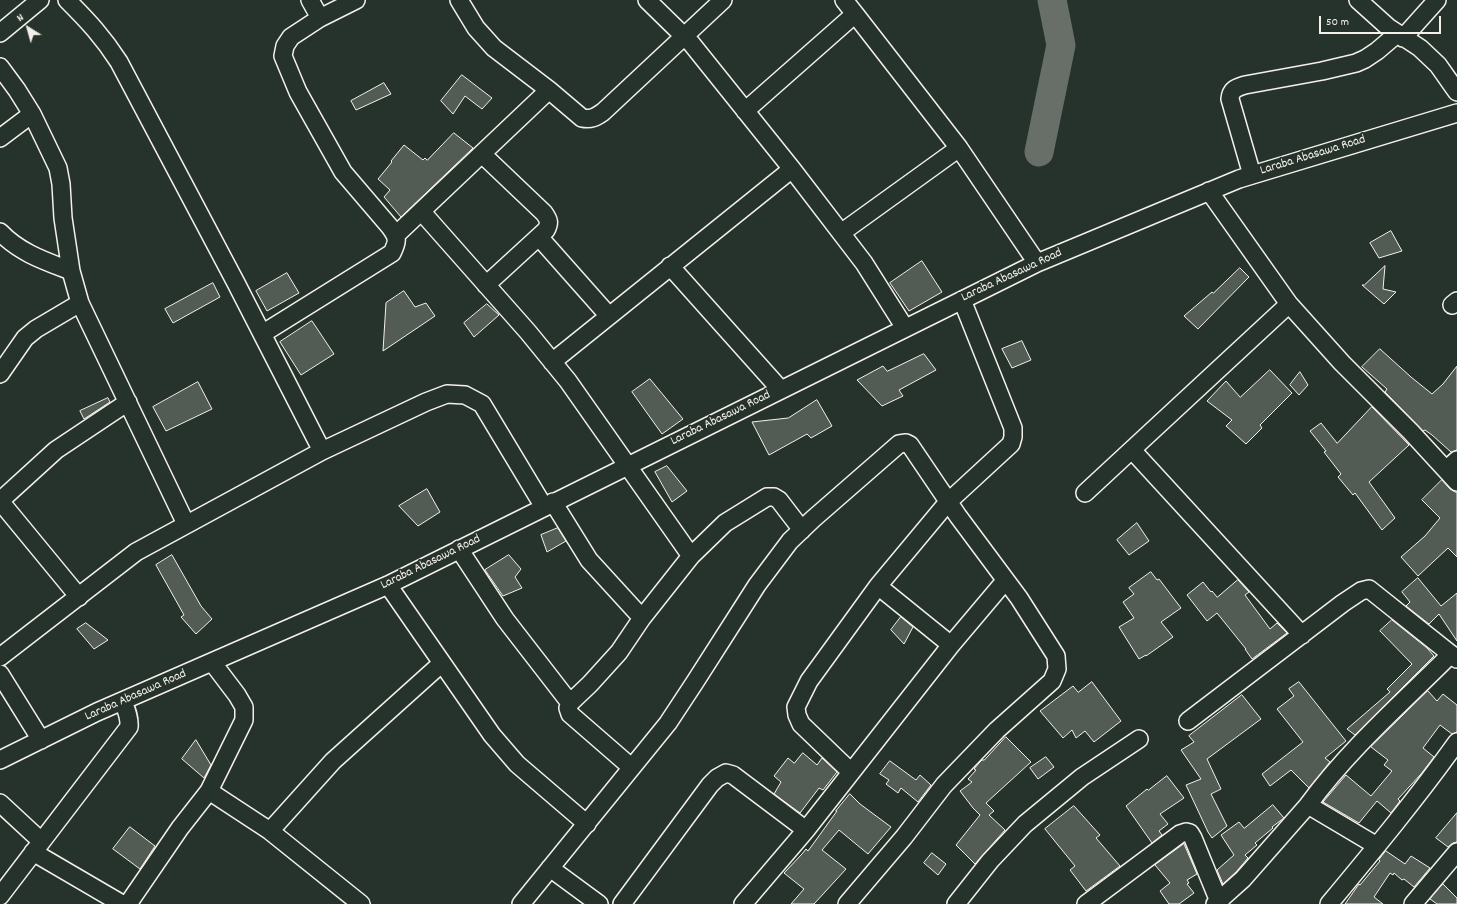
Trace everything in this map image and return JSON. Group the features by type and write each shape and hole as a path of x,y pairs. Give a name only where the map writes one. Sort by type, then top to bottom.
{"street":[{"path":"0,33 40,0"},
{"path":"67,0 92,24 105,40 119,62 322,451"},
{"path":"310,0 320,18"},
{"path":"262,334 392,253 397,243 396,235 343,172 298,92 283,56 285,46 291,37 320,18 356,0"},
{"path":"459,0 476,28 494,48 549,90 582,118 588,119 595,118 603,112 723,0"},
{"path":"647,0 691,43 792,169 864,264 905,328"},
{"path":"844,0 959,148 1037,263"},
{"path":"1358,0 1400,36 1420,48 1438,65 1457,92"},
{"path":"1252,175 1230,99 1234,88 1356,63 1365,59 1400,36 1437,0"},
{"path":"745,111 855,14"},
{"path":"0,67 32,114 58,168 61,184 63,218 71,270 80,303 186,524"},
{"path":"396,235 549,90"},
{"name":"Laraba Abasawa Road","path":"0,760 123,701 388,585 1037,263 1238,179 1457,113"},
{"path":"0,138 32,114"},
{"path":"841,233 959,148"},
{"path":"482,154 544,213 549,225 539,237 486,285"},
{"path":"552,362 792,169"},
{"path":"1209,191 1289,304 1342,363 1411,432 1453,471"},
{"path":"421,212 528,332 568,381 691,556"},
{"path":"539,237 609,316"},
{"path":"3,243 71,270"},
{"path":"670,266 780,390"},
{"path":"851,772 801,724 797,715 796,707 809,680 878,586 948,502 1011,444 1013,437 1013,428 962,300"},
{"path":"0,374 25,338 36,329 80,303"},
{"path":"1085,493 1289,304"},
{"path":"0,657 136,552 322,451 426,402 447,394 465,395 482,404 548,505 589,560 642,618"},
{"path":"79,597 0,501 56,450 128,402"},
{"path":"521,904 668,722 696,682 757,584 790,541 899,444 906,443 910,445 948,502 1019,598 1056,656 1057,669 1052,681 997,730 944,785 904,837 848,904"},
{"path":"1132,450 1302,635"},
{"path":"631,767 570,714 568,708 570,703 590,684 618,652 642,618 691,556 725,523 767,496 774,497 779,500 802,530"},
{"path":"459,550 505,619 570,703"},
{"path":"743,904 806,830 951,645 1005,581"},
{"path":"388,585 492,736 512,758 587,824"},
{"path":"878,586 951,645"},
{"path":"1086,904 1180,834 1186,832 1190,833 1193,838 1218,903 1243,879 1308,805 1321,787 1351,752 1454,657 1369,589 1361,591 1343,603 1188,721"},
{"path":"128,904 180,828 209,791 244,720 244,707 237,695 212,662"},
{"path":"270,831 333,761 442,663"},
{"path":"0,674 42,740"},
{"path":"0,896 129,727 130,722 123,701"},
{"path":"956,904 990,861 1026,824 1082,777 1139,739"},
{"path":"1329,904 1427,783 1457,742"},
{"path":"622,904 710,785 717,778 726,773 733,775 806,830"},
{"path":"209,791 270,831 354,902"},
{"path":"0,803 37,847 122,904"},
{"path":"1308,805 1377,846"},
{"path":"1413,904 1457,852"},
{"path":"550,868 599,904"}],"building":[{"path":"462,75 492,98 482,109 465,96 453,114 441,101"},
{"path":"384,83 391,94 356,110 351,101"},
{"path":"454,133 473,148 401,217 384,197 390,190 378,179 404,145 423,160 425,158 427,160"},
{"path":"1391,231 1402,251 1379,258 1370,243"},
{"path":"922,261 942,292 909,311 890,283"},
{"path":"1385,266 1383,289 1396,292 1384,304 1362,285 1364,285"},
{"path":"1240,268 1249,277 1198,329 1184,316 1212,292 1213,293"},
{"path":"287,273 299,293 267,311 256,291"},
{"path":"213,283 220,297 173,323 165,309"},
{"path":"404,291 415,307 426,303 435,316 383,351 386,303"},
{"path":"487,304 499,315 474,337 464,323"},
{"path":"312,321 334,354 301,375 280,342"},
{"path":"1022,341 1031,360 1012,368 1002,349"},
{"path":"1380,349 1432,394 1443,384 1457,366 1457,450 1451,452 1432,435 1425,430 1423,431 1385,392 1387,389 1362,367"},
{"path":"924,354 936,370 899,390 903,396 882,406 857,380 883,366 887,371"},
{"path":"1270,370 1292,393 1260,425 1262,428 1246,444 1226,426 1232,420 1207,401 1226,381 1240,397"},
{"path":"1300,372 1308,385 1299,395 1290,385"},
{"path":"650,379 683,419 662,434 632,392"},
{"path":"198,382 212,409 166,431 153,407"},
{"path":"108,398 110,402 84,419 80,411"},
{"path":"817,400 832,426 811,438 807,434 769,455 752,422 788,418"},
{"path":"1372,407 1409,445 1369,482 1395,518 1382,530 1355,493 1353,495 1338,477 1341,474 1324,452 1326,451 1310,431 1321,423 1337,443"},
{"path":"667,466 687,491 672,502 655,472"},
{"path":"1442,480 1450,489 1457,493 1457,557 1448,548 1418,576 1401,557 1425,536 1440,518 1422,500"},
{"path":"427,489 440,512 418,526 399,506"},
{"path":"1137,523 1149,541 1129,555 1117,540"},
{"path":"558,528 566,541 547,552 541,535"},
{"path":"172,555 201,606 212,619 196,634 181,617 184,615 156,565"},
{"path":"509,555 521,569 515,577 522,588 503,596 485,570"},
{"path":"1151,572 1157,580 1159,579 1181,608 1161,622 1173,637 1146,656 1139,659 1119,627 1134,618 1123,602 1134,594 1129,588"},
{"path":"1418,578 1441,606 1457,593 1457,641 1439,614 1429,624 1406,606 1410,602 1402,592"},
{"path":"1238,580 1249,592 1245,595 1270,629 1277,623 1287,633 1252,659 1246,649 1217,613 1207,621 1187,595 1203,582 1217,597"},
{"path":"901,617 913,627 904,644 891,630"},
{"path":"1392,620 1427,648 1434,656 1355,735 1347,729 1390,692 1387,689 1412,664 1380,631"},
{"path":"86,623 108,640 94,649 77,629"},
{"path":"1092,682 1121,721 1094,742 1085,731 1076,738 1072,730 1063,738 1040,711 1073,686 1078,692"},
{"path":"1299,682 1346,741 1325,758 1330,762 1309,788 1291,770 1270,786 1262,774 1303,742 1277,709 1294,696 1289,689"},
{"path":"1428,691 1437,701 1443,694 1457,705 1457,732 1452,734 1440,725 1423,748 1434,757 1398,799 1400,801 1391,813 1377,801 1359,823 1323,802 1346,775 1371,796 1392,771 1384,765 1388,760 1371,747"},
{"path":"1242,695 1261,719 1207,759 1221,789 1211,794 1227,826 1212,838 1186,785 1201,779 1181,750 1194,742 1189,736"},
{"path":"1006,737 1031,762 986,803 994,811 989,815 1005,830 975,864 956,845 980,815 960,791 972,782 968,779 976,770 974,769 979,763 984,760"},
{"path":"196,740 211,765 204,778 182,759"},
{"path":"803,753 817,765 822,758 837,772 823,790 819,788 800,813 774,794 781,782 774,776 788,758 794,763"},
{"path":"1046,757 1054,767 1038,779 1030,768"},
{"path":"890,761 916,780 920,775 931,785 918,802 901,788 898,793 886,784 889,780 880,774"},
{"path":"1167,776 1184,798 1160,814 1168,824 1159,831 1162,835 1152,843 1126,806 1147,789 1148,790"},
{"path":"850,794 860,804 891,827 868,854 839,830 822,850 846,869 814,904 791,904 804,889 784,873 806,849 808,851"},
{"path":"1273,805 1284,818 1255,843 1257,845 1245,855 1248,858 1223,884 1217,870 1234,855 1221,835 1239,822 1244,828"},
{"path":"1074,806 1100,835 1096,838 1120,866 1086,891 1070,870 1075,866 1045,829"},
{"path":"1457,813 1457,842 1448,847 1436,838"},
{"path":"130,827 155,846 140,869 113,849"},
{"path":"1184,844 1197,874 1187,880 1189,883 1187,884 1194,893 1179,904 1169,904 1160,891 1170,883 1155,865"},
{"path":"1386,851 1405,864 1411,856 1430,868 1414,887 1394,873 1393,875 1390,873 1374,897 1383,904 1345,904 1359,884 1360,885 1380,861 1379,860"},
{"path":"932,853 946,864 938,875 924,863"},
{"path":"1443,884 1457,898 1457,904 1437,904 1430,899"}],"waterway":[{"path":"1039,152 1061,45 1052,0"}]}
